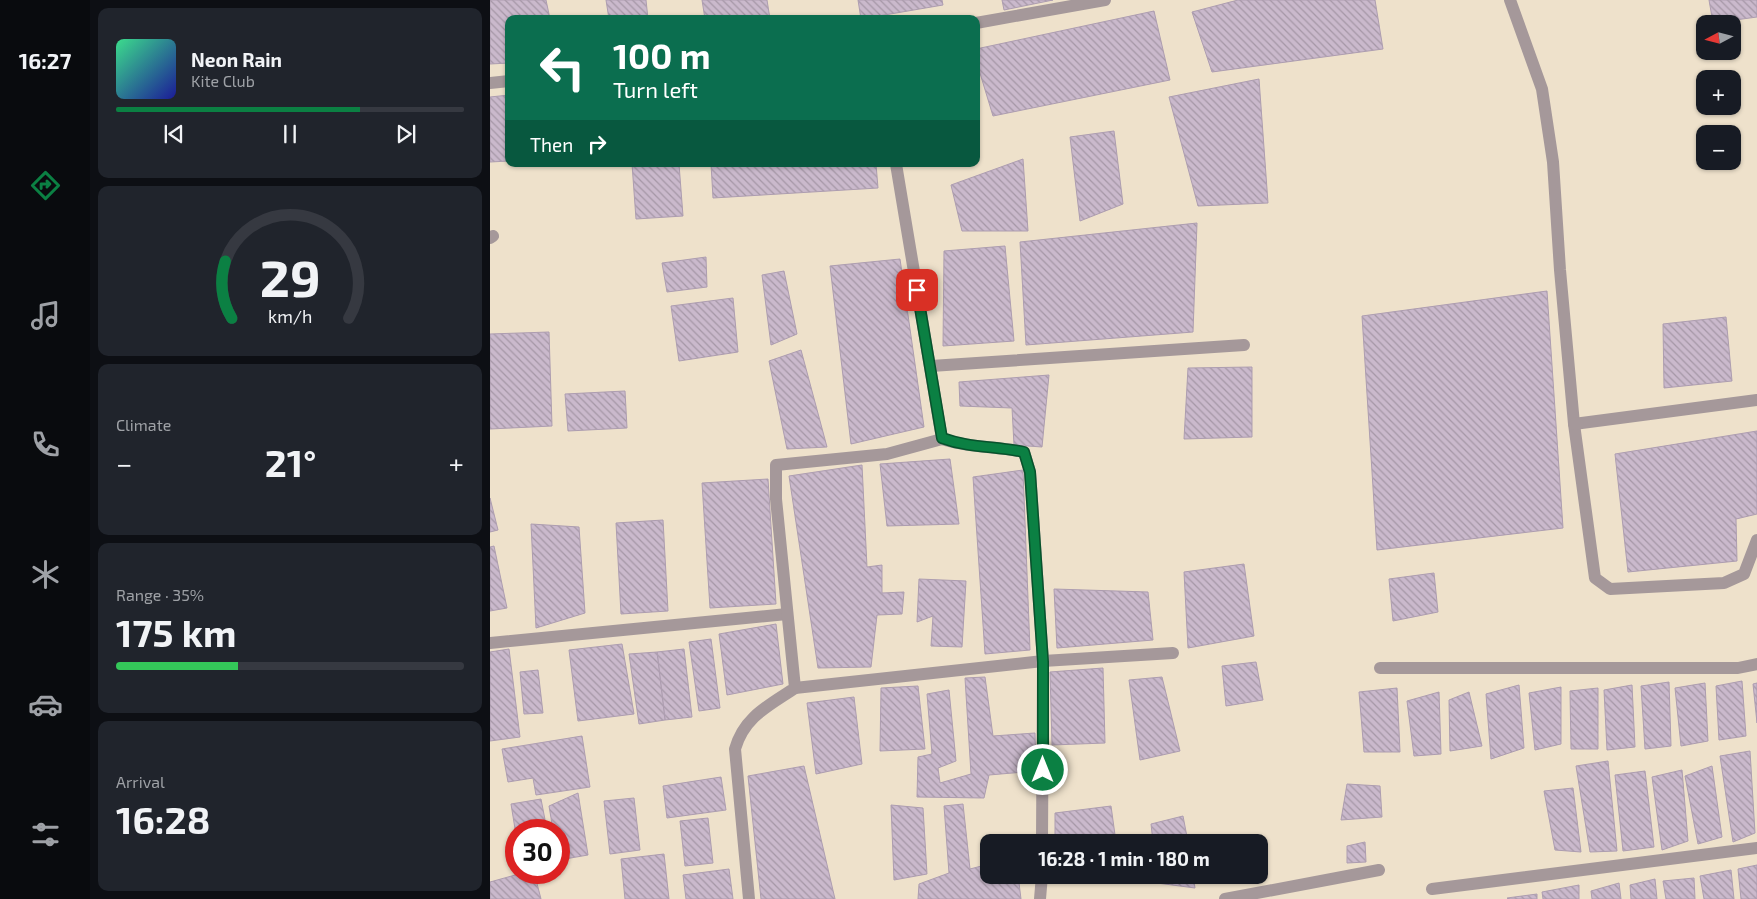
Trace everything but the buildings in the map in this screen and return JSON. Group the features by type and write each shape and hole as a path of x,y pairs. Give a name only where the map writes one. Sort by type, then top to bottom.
{"street":[{"path":"980,22 1105,0"},
{"path":"1510,0 1542,89 1554,162 1560,270 1574,424 1595,578 1610,589 1724,583 1744,574 1757,540"},
{"path":"490,83 505,81"},
{"path":"897,167 942,438"},
{"path":"931,366 1244,345"},
{"path":"1574,424 1757,400"},
{"path":"795,688 776,499 776,465 887,454 942,438 963,446 996,447 1024,452 1030,472 1043,662 1042,834"},
{"path":"490,643 787,614"},
{"path":"749,899 735,749 740,732 758,712 795,688 1043,662 1173,653"},
{"path":"1380,668 1738,668 1757,664"},
{"path":"1432,889 1757,848"},
{"path":"1225,899 1379,870"},
{"path":"1040,899 1041,884"}],"route":[{"path":"917,290 942,438 963,446 996,447 1024,452 1030,472 1043,662 1043,770"}]}
